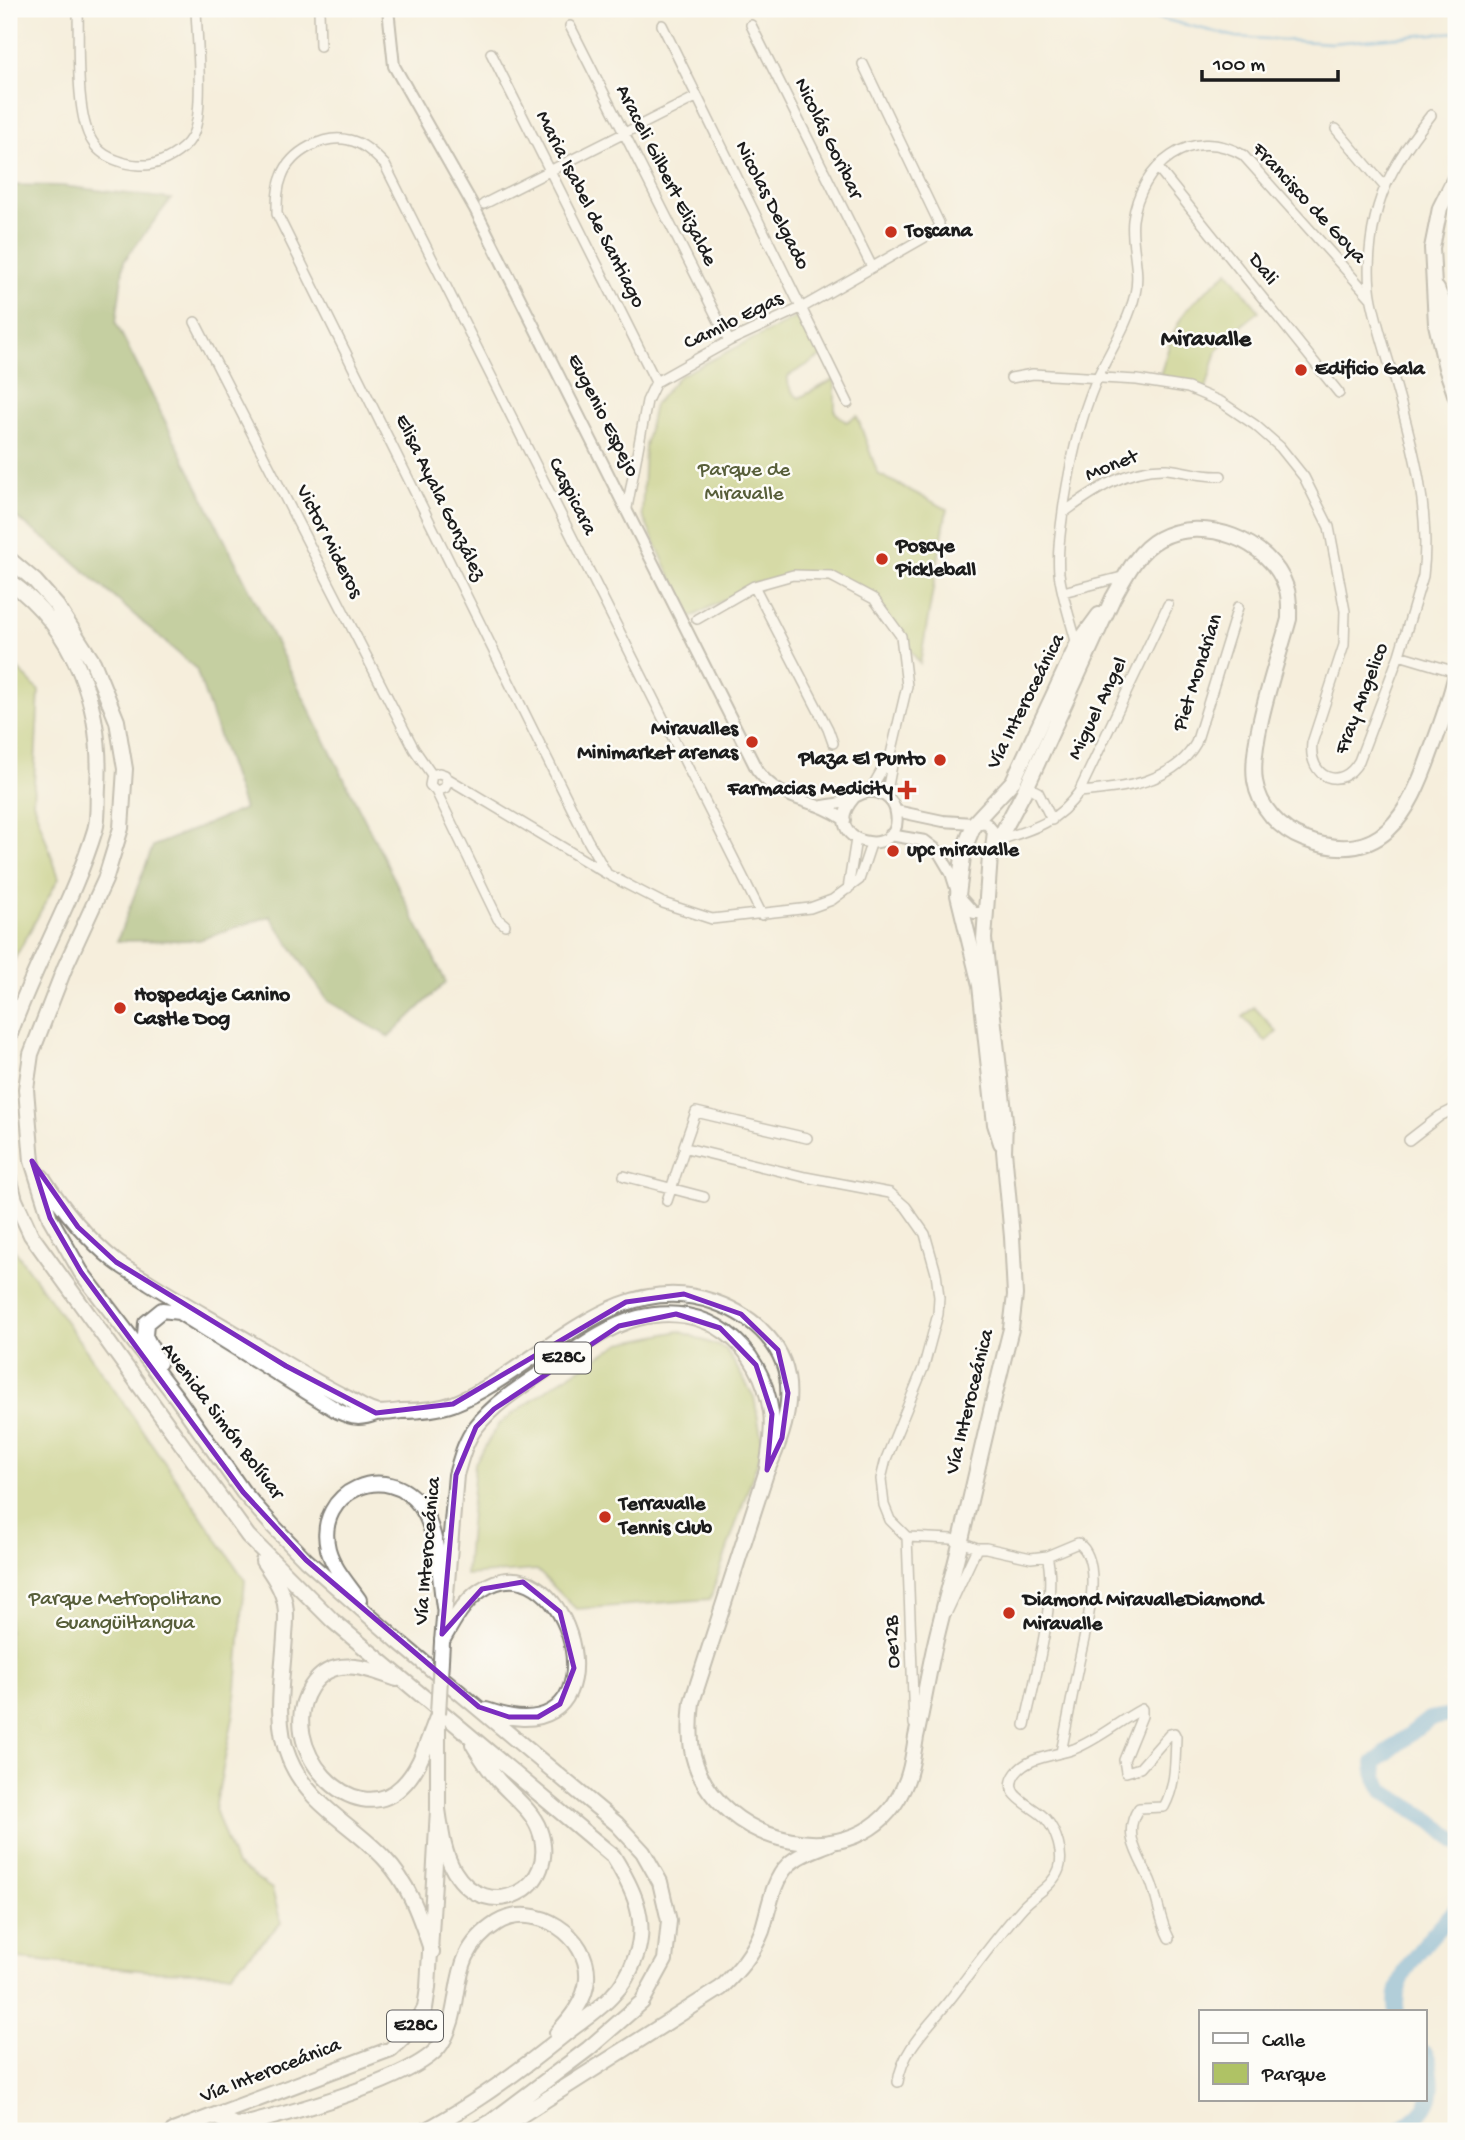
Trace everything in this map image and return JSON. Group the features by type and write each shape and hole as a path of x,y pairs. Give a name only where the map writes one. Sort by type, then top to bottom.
{"main road":[{"path":"1456,176 1440,208 1433,231 1432,256 1436,324 1456,397"},
{"path":"1435,285 1443,303 1456,355"},
{"name":"Vía Interoceánica","path":"1004,1151 995,1124 980,985 958,895 964,849 975,822 1020,783 1080,671 1113,598 1147,548 1158,539 1181,532 1204,530 1228,534 1244,541 1268,559 1286,587 1289,619 1257,740 1255,780 1262,802 1277,822 1294,836 1323,846 1348,846 1374,841 1394,827 1417,791 1450,700 1452,672"},
{"name":"Avenida Simón Bolívar","path":"9,559 35,581 57,606 93,662 117,721 125,769 121,828 105,880 65,967 31,1054 26,1088 32,1161 50,1218 81,1272 177,1398 243,1492 273,1527 306,1560 375,1620 617,1824 643,1852 660,1882 669,1921 665,1960 642,2002 588,2049 491,2122 474,2131"},
{"path":"9,580 25,592 41,610 67,645 83,675 100,753 96,827 73,892 19,1006 9,1037"},
{"name":"Vía Interoceánica","path":"173,2131 391,2049 416,2025 425,2008 432,1952 438,1809 438,1715 444,1607 456,1475 463,1450 476,1427 519,1388 582,1346 619,1326 636,1319 676,1314 706,1321 733,1338 756,1364 763,1378 772,1414 767,1470 697,1681 690,1720 690,1740 700,1773 713,1794 739,1818 768,1835 784,1840 831,1843 861,1832 894,1806 910,1771 940,1624 1011,1329 1015,1295 1003,1101 984,940 990,856 999,840 1077,645 1113,598"},
{"path":"32,1161 78,1227 116,1262 286,1366 376,1413"},
{"name":"Avenida Simón Bolívar","path":"9,1177 15,1200 37,1245 248,1536 332,1621 613,1856 631,1885 640,1925 637,1955 626,1979 611,1998 528,2064 456,2114 424,2131"},
{"path":"177,1398 145,1336 146,1323 162,1310 179,1312 338,1411 351,1418 361,1419 376,1413 419,1411 453,1404 626,1302 664,1293 684,1294 703,1297 740,1314 760,1328 778,1350 786,1379 788,1409 782,1438 767,1470"},
{"path":"375,1620 333,1563 326,1539 328,1517 333,1506 348,1493 367,1485 378,1484 401,1490 420,1506 431,1530 444,1607"},
{"path":"248,1536 277,1583 285,1602 280,1715 288,1756 296,1773 319,1804 382,1856 400,1876 411,1895 432,1952"},
{"path":"442,1641 471,1598 496,1582 523,1582 536,1588 560,1612 570,1638 574,1668 568,1692 560,1704 538,1717 523,1718 509,1717 479,1707"},
{"path":"408,1683 365,1667 348,1665 332,1668 313,1684 303,1707 300,1732 310,1757 327,1780 352,1796 379,1799 391,1795 412,1773 438,1715"},
{"path":"438,1809 446,1855 465,1885 486,1897 498,1899 517,1895 534,1881 544,1846 538,1826 484,1763 467,1734"},
{"path":"491,2122 507,2122 520,2116 722,1988 746,1964 761,1934 779,1878 786,1867 797,1858 831,1843"},
{"path":"214,2117 237,2125 257,2121 357,2090 408,2071 425,2061 439,2047 452,2021 461,1967 469,1952 490,1928 514,1917 543,1919 566,1931 583,1955 587,1967 584,1995 575,2010 528,2064"}],"street":[{"path":"78,9 82,117 91,141 106,157 127,164 152,165 171,157 187,144 194,132 199,108 196,9"},
{"path":"319,9 320,46"},
{"name":"Eugenio Espejo","path":"388,9 394,66 475,209 757,770 767,783 782,794 823,806 845,820"},
{"name":"Nicolas Delgado","path":"662,24 848,403"},
{"name":"Nicolás Goribar","path":"751,25 872,267"},
{"name":"Araceli Gilbert Elizalde","path":"570,26 729,341"},
{"name":"Maria Isabel de Santiago","path":"491,52 656,382"},
{"name":"Camilo Egas","path":"656,382 729,341 803,307 939,229 939,223 863,64"},
{"path":"484,204 696,97"},
{"name":"Fray Angelico","path":"1011,378 1033,374 1188,388 1221,402 1255,425 1280,447 1304,477 1329,527 1346,626 1344,645 1312,743 1311,754 1314,766 1322,775 1331,778 1344,777 1353,772 1399,655 1423,576 1425,518 1401,404 1371,299 1371,247 1378,205 1385,187 1410,142 1431,115"},
{"path":"1336,129 1385,187"},
{"name":"Caspicara","path":"315,144 334,138 352,140 369,150 385,165 762,915"},
{"name":"Elisa Ayala González","path":"315,144 295,157 282,173 277,195 278,214 587,839 607,874"},
{"name":"Francisco de Goya","path":"1080,671 1058,558 1063,513 1074,446 1083,412 1136,294 1133,224 1135,208 1147,180 1176,152 1198,144 1234,149 1253,164 1371,299"},
{"name":"Dali","path":"1158,168 1339,393"},
{"path":"1443,303 1456,312"},
{"name":"Victor Mideros","path":"195,322 414,749 432,775 430,785 436,791 498,919 505,925"},
{"path":"626,508 647,401 656,382"},
{"name":"Monet","path":"1063,513 1092,492 1135,473 1152,469 1168,469 1206,477 1221,476"},
{"path":"697,619 754,586 793,575 831,576 874,599 901,636 907,686 891,754 870,792"},
{"path":"1063,592 1126,576"},
{"path":"754,586 833,743"},
{"name":"Miguel Angel","path":"999,840 1052,820 1067,808 1079,792 1168,606"},
{"name":"Piet Mondrian","path":"1079,792 1134,785 1172,769 1188,756 1196,743 1238,607"},
{"path":"1399,655 1452,672"},
{"path":"886,796 892,765 891,754"},
{"path":"432,775 439,772 573,855 663,903 712,919 810,908 832,900 859,880 871,844"},
{"path":"436,791 445,788 447,778"},
{"path":"1020,783 1038,792 1052,820"},
{"path":"823,806 842,803 854,798 870,792 886,796 896,811 895,827 890,835 871,844 856,839 846,827 845,820 849,804 854,798"},
{"path":"896,811 943,821 986,824 993,831 990,856"},
{"path":"890,835 925,841 938,850 948,866 958,895 974,913 985,914"},
{"path":"573,855 584,852 587,839"},
{"path":"848,889 856,839"},
{"path":"1409,1140 1440,1116 1456,1108"},
{"path":"667,1201 696,1112 807,1138"},
{"path":"685,1147 805,1177 890,1193 906,1207 925,1234 936,1273 938,1314 924,1366 886,1459 881,1479 884,1505 890,1520 907,1537 961,1540 977,1548 1031,1558 1047,1556 1078,1543 1087,1552 1090,1565 1088,1623 1061,1752"},
{"path":"624,1176 704,1197"},
{"name":"Oe12B","path":"907,1537 915,1745"},
{"path":"940,1624 956,1597 977,1548"},
{"path":"1025,1725 1043,1642 1049,1591 1047,1556"},
{"path":"898,2082 904,2059 996,1937 1034,1895 1045,1889 1056,1877 1060,1866 1060,1850 1054,1835 1046,1819 1015,1796 1011,1786 1013,1777 1030,1761 1091,1740 1142,1709 1142,1716 1124,1760 1126,1772 1140,1768 1170,1734 1174,1733 1176,1737 1175,1774 1170,1796 1164,1807 1139,1808 1133,1816 1131,1832 1133,1849 1150,1881 1169,1938"}],"highlighted area":[{"path":"32,1161 78,1227 116,1262 286,1366 376,1413 453,1404 626,1302 684,1294 741,1314 778,1350 788,1393 782,1438 767,1470 772,1414 756,1365 720,1328 676,1314 619,1326 494,1409 476,1427 456,1475 442,1634 482,1589 523,1582 560,1612 574,1668 560,1704 538,1717 509,1717 479,1707 306,1560 243,1492 81,1272 50,1218"}],"green space":[{"path":"9,185 63,186 171,199 124,261 116,323 446,982 389,1037 328,1001 270,916 199,940 117,941 153,846 244,809 196,669 66,555 9,512"},
{"path":"1228,271 1259,311 1225,339 1217,351 1206,389 1160,375 1180,319 1199,297"},
{"name":"Parque de Miravalle","path":"801,315 824,355 788,376 792,391 799,398 835,379 835,412 846,422 857,416 878,474 947,509 920,664 876,600 835,578 794,575 753,584 690,618 642,515 645,446 654,405 679,376"},
{"path":"9,659 39,691 33,802 59,878 9,969"},
{"path":"1254,1007 1277,1032 1266,1042 1243,1017"},
{"name":"Parque Metropolitano Guangüiltangua","path":"9,1232 14,1249 245,1580 234,1713 215,1809 235,1863 272,1889 281,1923 231,1973 149,1971 9,1958"},
{"name":"Terravalle Tennis Club","path":"679,1331 726,1349 754,1397 763,1446 710,1599 576,1609 537,1570 466,1575 475,1463 499,1424 553,1385 621,1343"}],"waterway":[{"path":"1121,9 1236,37 1331,43 1456,32"},
{"path":"1456,1714 1429,1719 1374,1763 1376,1778 1383,1791 1432,1821 1456,1842"},
{"path":"1397,2010 1396,1998 1406,1970 1456,1909"},
{"path":"1398,2131 1414,2120 1429,2101 1432,2084 1430,2063 1426,2055"}],"place":[{"name":"Toscana","path":"891,232"},
{"name":"Edificio Gala","path":"1301,370"},
{"name":"Poscye Pickleball","path":"882,559"},
{"name":"Miravalles Minimarket arenas","path":"752,742"},
{"name":"Plaza El Punto","path":"940,760"},
{"name":"Farmacias Medicity","path":"907,790"},
{"name":"upc miravalle","path":"893,851"},
{"name":"Hospedaje Canino Castle Dog","path":"120,1008"},
{"name":"Terravalle Tennis Club","path":"605,1517"},
{"name":"Diamond MiravalleDiamond Miravalle","path":"1009,1613"}],"district":[{"name":"Miravalle","path":"1206,340"}]}
